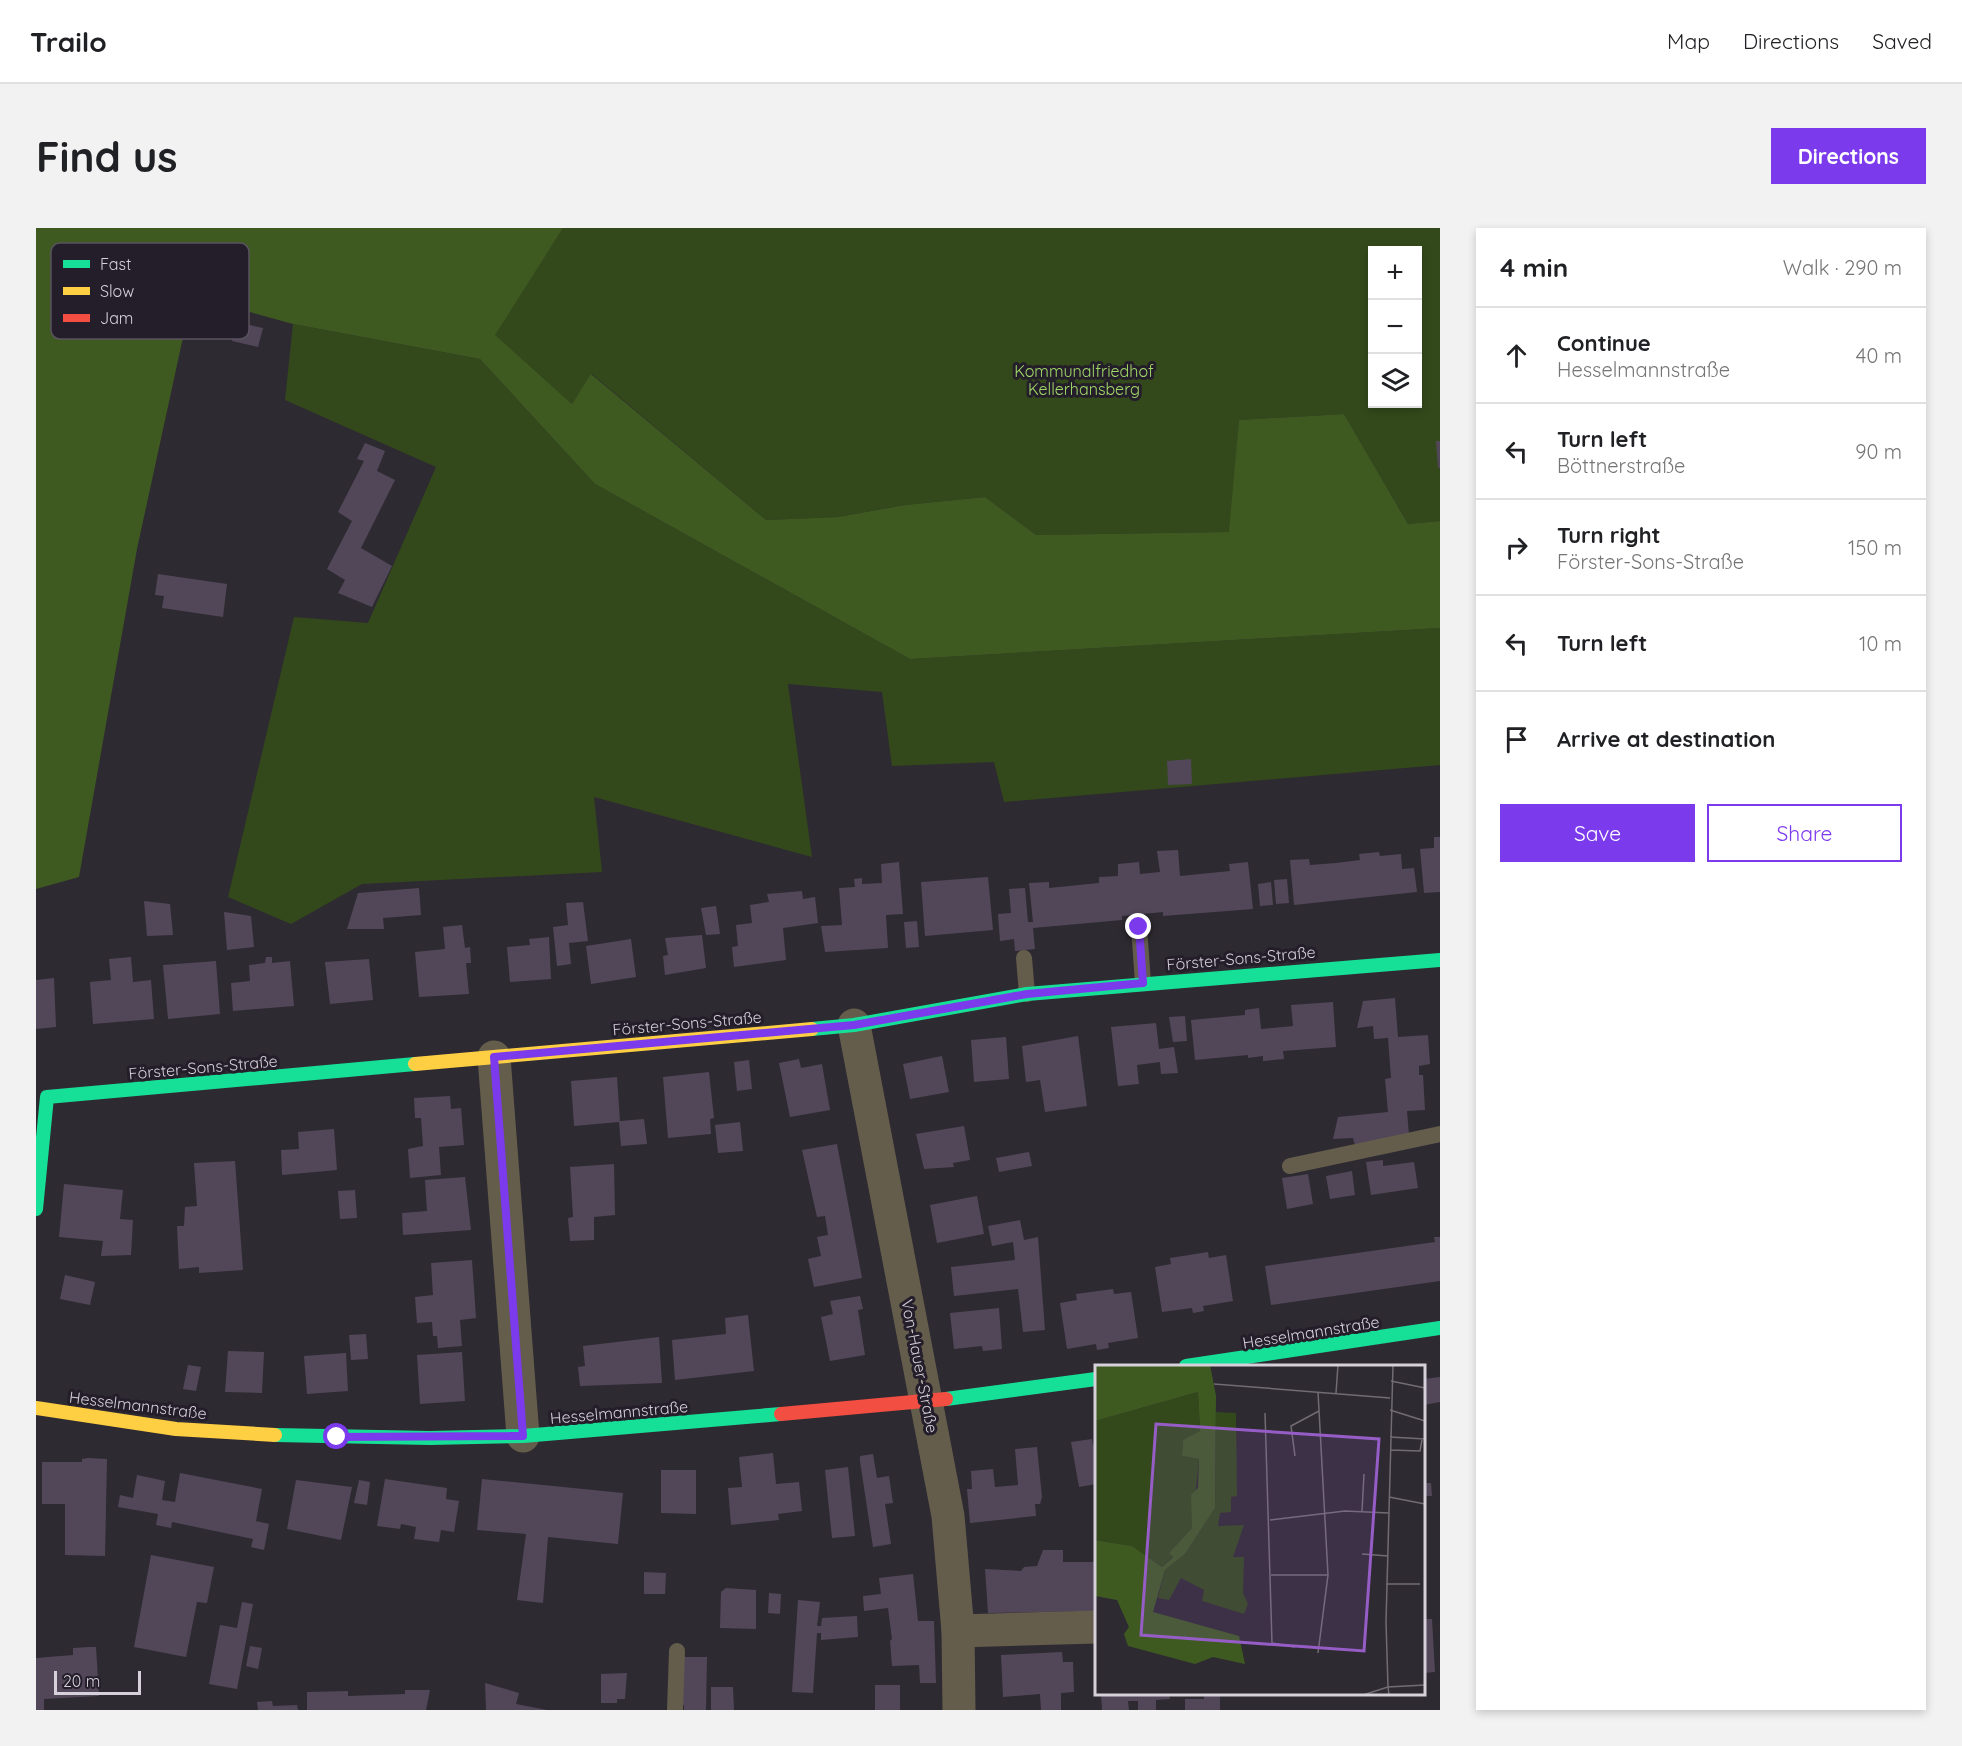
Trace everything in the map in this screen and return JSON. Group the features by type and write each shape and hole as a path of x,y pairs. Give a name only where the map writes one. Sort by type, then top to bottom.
{"street":[{"name":"Förster-Sons-Straße","path":"36,1209 47,1097 854,1025 1027,994 1440,960"},
{"name":"Von-Hauer-Straße","path":"854,1025 948,1516 958,1630 959,1710"},
{"path":"494,1057 523,1436"},
{"name":"Hesselmannstraße","path":"1193,1365 1440,1329"},
{"name":"Hesselmannstraße","path":"36,1408 176,1429 257,1435 430,1438 523,1436 926,1402 1095,1379"},
{"path":"958,1630 1095,1627"}],"lane":[{"path":"1139,927 1143,983"},
{"path":"1024,958 1027,994"},
{"path":"1290,1166 1440,1134"},
{"path":"675,1710 677,1651"}],"green space":[{"path":"36,228 563,228 495,335 572,404 591,374 766,520 838,517 905,505 985,497 1036,535 1229,532 1239,420 1344,414 1408,524 1440,521 1440,628 910,659 595,484 480,359 293,324 249,312 249,243 51,243 51,339 183,339 137,549 79,877 36,889"},
{"name":"Kommunalfriedhof Kellerhansberg","path":"563,228 1440,228 1440,521 1408,524 1344,414 1239,420 1230,532 1036,535 985,497 905,505 838,517 766,520 592,374 572,404 494,335"},
{"path":"293,324 480,359 595,484 910,659 1440,628 1440,765 1004,802 994,762 892,766 882,692 788,684 812,857 594,797 602,872 362,884 291,924 228,897 294,617 368,623 436,467 285,400"}],"building":[{"path":"249,325 263,328 258,347 232,341 233,339 249,339"},
{"path":"1436,441 1440,441 1440,468 1438,468"},
{"path":"365,443 385,451 377,471 395,480 361,548 392,566 372,607 338,593 345,580 327,569 352,521 338,512 364,461 357,459"},
{"path":"158,574 227,584 223,617 162,608 164,596 155,595"},
{"path":"1191,759 1192,784 1168,785 1167,761"},
{"path":"1434,837 1440,837 1440,892 1424,893 1420,849 1434,848"},
{"path":"1178,850 1180,876 1230,871 1229,864 1248,862 1253,909 1163,916 1163,912 1122,916 1122,920 1033,928 1035,949 1015,951 1014,939 1000,941 998,914 1011,913 1009,889 1025,888 1028,922 1033,922 1029,883 1049,882 1049,888 1099,883 1099,877 1118,876 1118,864 1139,862 1140,874 1160,872 1157,851"},
{"path":"1379,852 1380,856 1401,854 1402,869 1414,868 1417,892 1294,905 1290,860 1309,859 1310,865 1336,863 1360,860 1359,854"},
{"path":"899,862 903,914 886,915 888,948 825,952 821,926 842,925 839,888 855,887 854,879 862,878 862,884 882,883 881,864"},
{"path":"988,877 993,930 925,936 921,882"},
{"path":"1287,879 1289,903 1276,904 1274,880"},
{"path":"1271,882 1273,905 1260,906 1258,884"},
{"path":"419,888 421,915 383,918 384,929 347,929 358,893"},
{"path":"802,891 803,899 815,897 818,923 783,928 786,960 734,967 732,947 738,946 736,925 752,923 750,905 769,902 767,894"},
{"path":"144,901 170,904 173,935 147,936"},
{"path":"583,902 588,941 569,943 571,964 557,966 553,927 568,925 566,903"},
{"path":"716,906 720,934 706,935 701,908"},
{"path":"224,912 251,916 254,947 227,950"},
{"path":"917,921 919,947 906,948 904,922"},
{"path":"462,925 465,948 470,947 471,963 466,963 469,994 419,997 415,952 445,949 443,927"},
{"path":"702,935 706,968 665,975 663,956 668,955 665,938"},
{"path":"549,937 551,979 510,982 507,947 530,945 529,939"},
{"path":"631,939 636,977 591,984 586,946"},
{"path":"131,957 133,982 151,980 154,1019 93,1024 90,982 111,980 109,959"},
{"path":"266,957 272,957 272,963 290,961 294,1006 233,1011 231,983 250,981 249,965 265,963"},
{"path":"369,959 373,1000 330,1004 325,962"},
{"path":"216,961 220,1014 168,1019 163,965"},
{"path":"54,978 56,1027 36,1029 36,980"},
{"path":"1395,998 1398,1037 1428,1035 1430,1064 1419,1066 1419,1075 1423,1075 1425,1110 1407,1111 1409,1135 1355,1146 1353,1138 1333,1139 1338,1117 1388,1112 1385,1079 1391,1078 1388,1038 1374,1039 1373,1026 1357,1028 1363,1001"},
{"path":"1333,1002 1336,1047 1283,1051 1284,1059 1263,1061 1263,1056 1248,1058 1248,1055 1195,1060 1191,1020 1245,1015 1245,1010 1259,1008 1261,1029 1293,1026 1291,1005"},
{"path":"1185,1016 1187,1041 1173,1042 1169,1017"},
{"path":"1156,1023 1159,1049 1174,1047 1178,1073 1161,1074 1160,1062 1137,1065 1139,1084 1118,1086 1111,1027"},
{"path":"1078,1036 1087,1106 1045,1112 1040,1080 1026,1082 1022,1046"},
{"path":"1006,1037 1009,1079 974,1082 971,1040"},
{"path":"942,1056 949,1092 910,1099 903,1064"},
{"path":"799,1059 801,1068 822,1064 830,1110 790,1117 779,1063"},
{"path":"749,1060 752,1089 737,1091 734,1062"},
{"path":"709,1072 714,1118 710,1119 711,1134 668,1138 663,1077"},
{"path":"617,1077 620,1121 644,1119 647,1144 621,1146 619,1122 574,1126 571,1081"},
{"path":"450,1096 451,1109 461,1108 464,1145 439,1147 441,1175 410,1178 408,1149 423,1146 421,1118 415,1118 414,1098"},
{"path":"740,1122 743,1151 718,1153 715,1125"},
{"path":"964,1126 970,1160 953,1163 954,1167 924,1169 916,1134"},
{"path":"334,1129 337,1170 282,1175 281,1150 299,1149 298,1132"},
{"path":"837,1144 862,1278 814,1287 808,1259 821,1256 817,1237 828,1235 825,1216 817,1217 802,1150"},
{"path":"1029,1152 1032,1166 999,1172 996,1158"},
{"path":"1383,1160 1383,1166 1414,1162 1418,1188 1371,1195 1366,1162"},
{"path":"235,1161 243,1270 199,1273 199,1267 179,1269 177,1226 184,1226 185,1207 197,1206 194,1163"},
{"path":"614,1164 615,1215 594,1217 594,1240 570,1241 568,1218 573,1217 570,1167"},
{"path":"1352,1171 1355,1195 1330,1199 1326,1176"},
{"path":"1308,1174 1313,1204 1287,1209 1282,1178"},
{"path":"465,1177 471,1230 403,1235 402,1213 427,1211 425,1180"},
{"path":"64,1184 123,1190 120,1219 133,1220 131,1255 101,1256 103,1241 59,1237"},
{"path":"355,1190 357,1218 340,1219 338,1191"},
{"path":"977,1196 984,1234 937,1243 930,1205"},
{"path":"1020,1220 1024,1240 1038,1237 1045,1330 1023,1332 1018,1289 954,1296 951,1267 1015,1260 1013,1242 992,1246 988,1226"},
{"path":"1434,1237 1440,1237 1440,1281 1271,1305 1265,1266 1435,1242"},
{"path":"1208,1252 1209,1258 1226,1255 1233,1301 1203,1306 1204,1311 1193,1313 1192,1308 1162,1312 1155,1267 1171,1264 1170,1258"},
{"path":"472,1260 476,1318 460,1320 462,1346 438,1348 437,1336 433,1336 432,1322 417,1323 415,1297 433,1295 431,1263"},
{"path":"65,1275 95,1282 90,1305 60,1299"},
{"path":"1113,1289 1114,1294 1131,1292 1138,1338 1108,1343 1109,1348 1097,1350 1096,1344 1067,1349 1060,1303 1077,1300 1076,1294"},
{"path":"860,1296 863,1309 858,1310 865,1355 830,1361 821,1317 833,1314 830,1301"},
{"path":"999,1308 1002,1349 983,1351 982,1346 954,1349 950,1313"},
{"path":"748,1315 754,1371 675,1380 672,1340 726,1334 725,1318"},
{"path":"366,1334 368,1359 351,1360 349,1335"},
{"path":"659,1337 662,1383 580,1386 578,1367 585,1366 583,1346"},
{"path":"228,1351 264,1352 262,1393 225,1392"},
{"path":"462,1352 465,1401 420,1404 417,1355"},
{"path":"346,1353 348,1391 307,1394 304,1356"},
{"path":"188,1365 201,1367 196,1391 183,1389"},
{"path":"1440,1377 1440,1402 1425,1405 1425,1379"},
{"path":"1092,1439 1093,1445 1095,1444 1095,1484 1079,1487 1071,1442"},
{"path":"1037,1447 1042,1497 1040,1504 1035,1504 1036,1516 970,1523 967,1489 972,1489 971,1471 993,1469 995,1487 1018,1485 1015,1449"},
{"path":"773,1453 776,1484 799,1482 802,1511 778,1514 779,1520 731,1525 728,1488 742,1487 739,1457"},
{"path":"873,1454 877,1478 889,1476 893,1503 885,1504 891,1544 873,1547 860,1456"},
{"path":"82,1459 107,1459 105,1556 65,1555 65,1504 42,1504 42,1462 82,1462"},
{"path":"848,1467 855,1536 832,1538 825,1470"},
{"path":"661,1470 696,1470 696,1514 661,1513"},
{"path":"180,1473 262,1489 256,1521 269,1524 264,1550 251,1547 253,1539 172,1522 171,1528 156,1525 158,1514 118,1507 120,1495 133,1498 137,1475 165,1481 162,1500 175,1502"},
{"path":"385,1479 447,1488 446,1499 459,1501 454,1532 441,1530 439,1542 414,1539 416,1527 401,1524 400,1529 377,1526"},
{"path":"482,1479 623,1493 618,1544 548,1537 543,1603 517,1600 526,1534 477,1530"},
{"path":"296,1480 352,1487 341,1540 287,1529"},
{"path":"359,1480 370,1482 367,1505 354,1503"},
{"path":"1425,1483 1431,1483 1432,1496 1425,1496"},
{"path":"1043,1550 1063,1550 1063,1562 1095,1562 1095,1611 988,1613 985,1569 1021,1571 1024,1567 1037,1566"},
{"path":"151,1555 214,1567 207,1603 197,1602 186,1657 134,1647"},
{"path":"644,1572 666,1573 665,1594 644,1594"},
{"path":"913,1574 918,1621 934,1621 936,1683 920,1683 919,1665 892,1666 890,1641 892,1639 888,1608 864,1611 863,1596 881,1594 879,1578"},
{"path":"726,1588 756,1590 756,1629 720,1628 721,1592"},
{"path":"769,1593 781,1594 780,1614 768,1613"},
{"path":"798,1600 820,1602 817,1626 821,1626 822,1618 857,1616 858,1637 821,1640 821,1633 817,1633 813,1693 792,1692"},
{"path":"242,1602 253,1604 237,1689 209,1684 220,1625 237,1628"},
{"path":"1425,1619 1432,1619 1435,1672 1425,1673"},
{"path":"250,1646 262,1648 258,1669 246,1666"},
{"path":"96,1647 99,1696 44,1699 44,1710 36,1710 36,1658 73,1655 73,1648"},
{"path":"1062,1652 1063,1662 1073,1662 1074,1692 1061,1693 1061,1710 1041,1710 1040,1694 1003,1697 1001,1655"},
{"path":"681,1657 707,1657 706,1710 684,1710 684,1705 680,1705"},
{"path":"627,1673 625,1699 617,1699 617,1703 601,1703 601,1674"},
{"path":"485,1683 519,1693 516,1704 547,1710 486,1710"},
{"path":"875,1685 900,1685 900,1710 875,1710"},
{"path":"711,1687 733,1687 734,1710 711,1710"},
{"path":"405,1690 430,1690 426,1710 307,1710 307,1692 348,1691 348,1696 405,1694"},
{"path":"1101,1695 1169,1695 1170,1699 1156,1700 1156,1710 1138,1710 1138,1701 1128,1701 1129,1710 1102,1710"},
{"path":"1204,1695 1220,1695 1220,1710 1185,1710 1185,1699 1204,1699"},
{"path":"272,1701 273,1706 297,1705 298,1710 258,1710 257,1702"}],"traffic: fast":[{"path":"812,1029 854,1025 1027,994 1440,960"},
{"path":"36,1209 47,1097 415,1064"},
{"path":"1193,1365 1440,1328"},
{"path":"946,1399 1095,1379"},
{"path":"275,1435 430,1438 523,1436 781,1414"}],"traffic: slow":[{"path":"415,1064 812,1029"},
{"path":"36,1408 176,1429 275,1435"}],"traffic: jam":[{"path":"781,1414 946,1399"}],"route":[{"path":"337,1437 523,1436 494,1057 854,1025 1027,994 1143,983 1139,927"}]}
